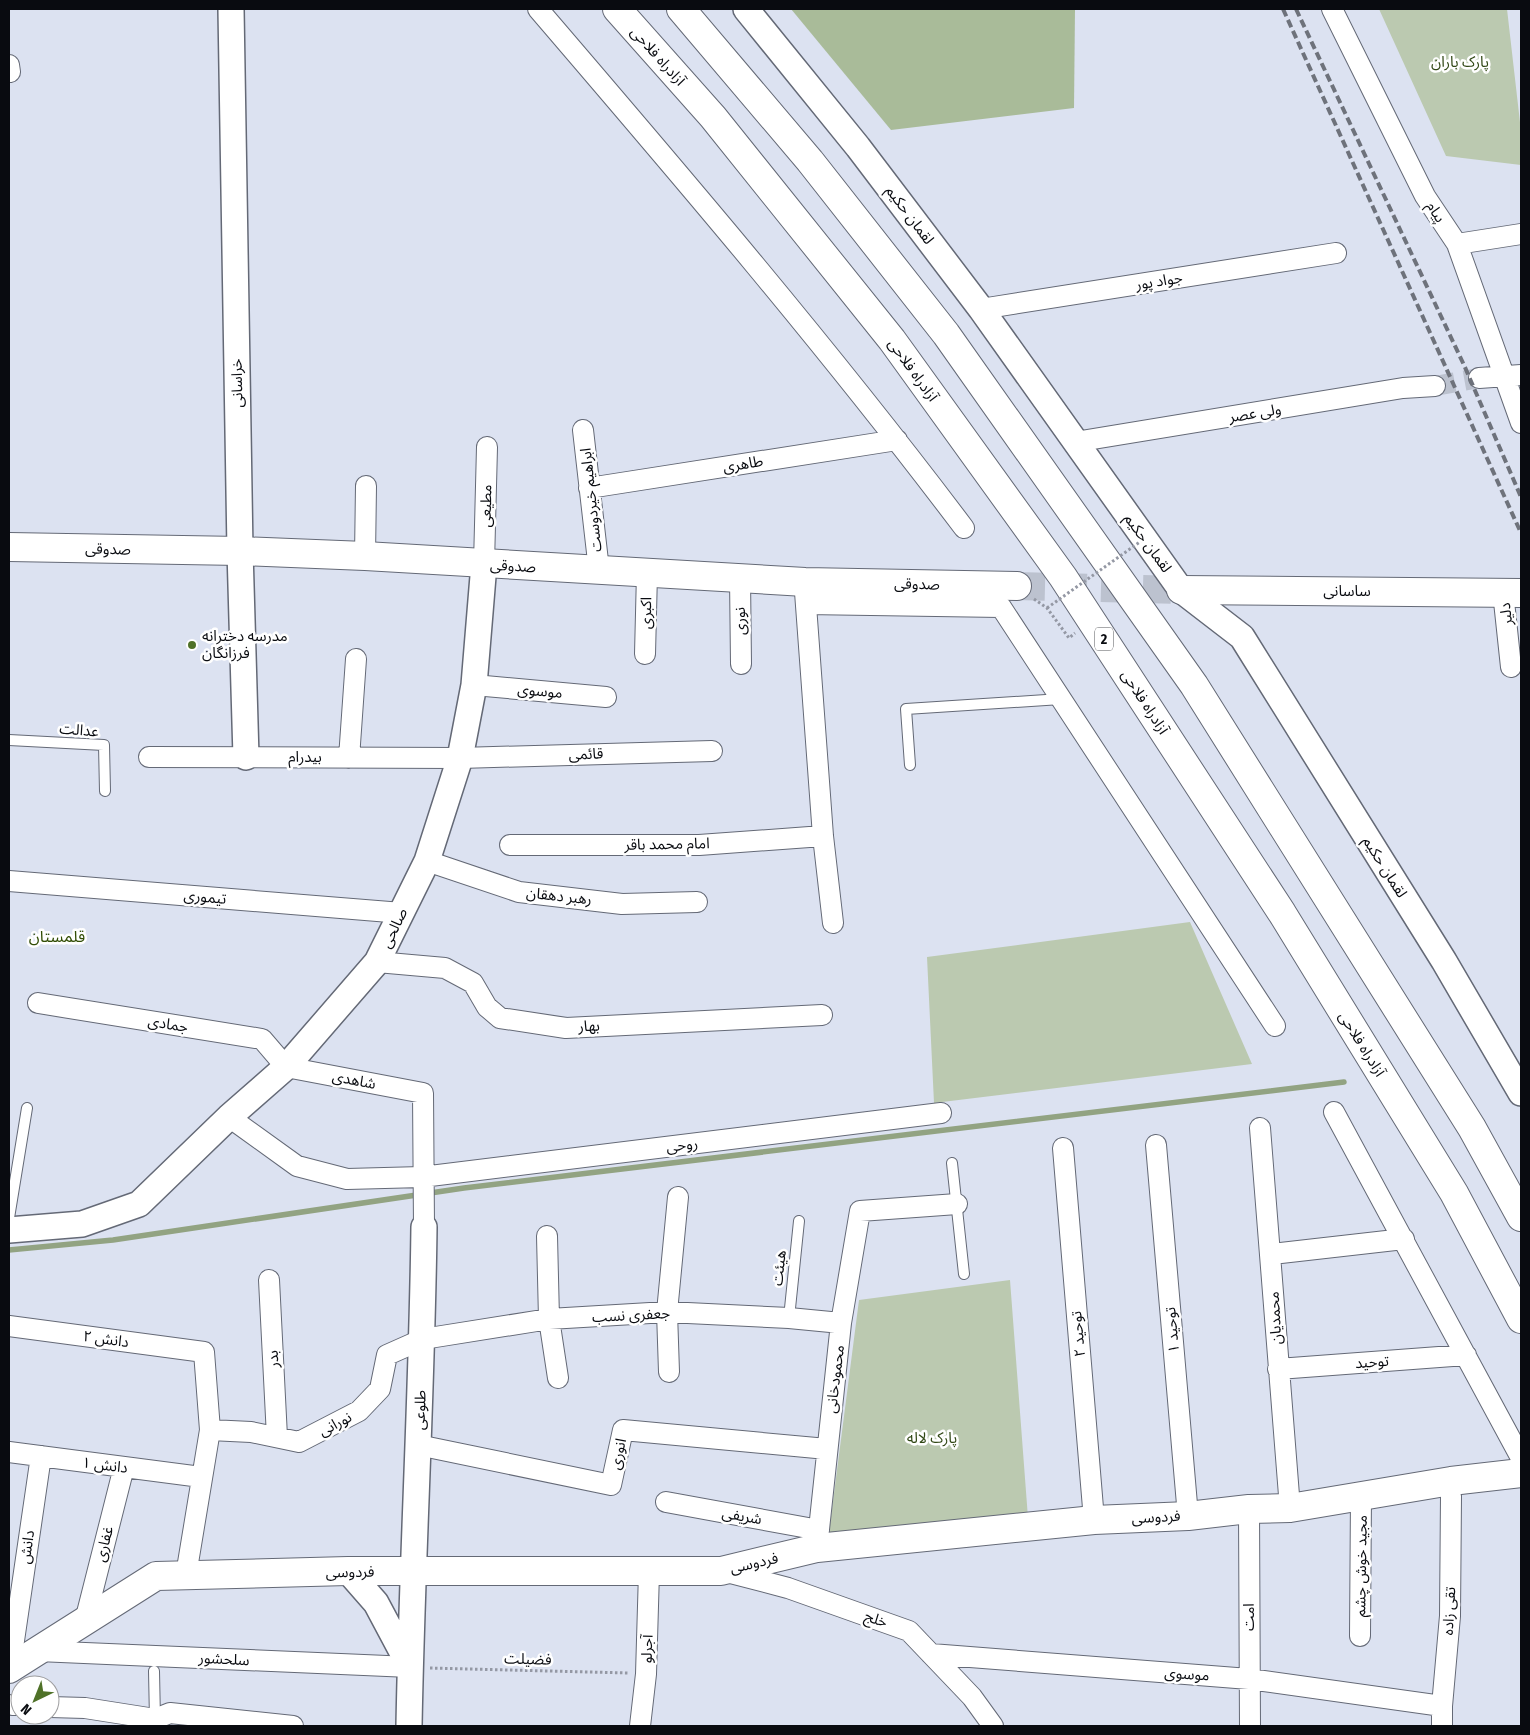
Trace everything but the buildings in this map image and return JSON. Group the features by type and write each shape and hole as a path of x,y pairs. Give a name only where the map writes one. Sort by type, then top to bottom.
{"main road":[{"name":"آزادراه فلاحی","path":"616,9 713,117 892,340 1063,576 1282,913 1454,1193 1521,1319"},
{"path":"681,9 810,161 946,334 1194,685 1472,1128 1521,1217"},
{"name":"صدوقی","path":"9,547 240,551 365,556 740,578 805,593 1017,586"},
{"name":"ساسانی","path":"1181,590 1512,593"},
{"name":"فردوسی","path":"9,1668 156,1576 348,1571 721,1571 818,1539 1094,1520 1188,1516 1248,1509 1290,1508 1451,1481 1521,1473"}],"street":[{"name":"خراسانی","path":"231,9 240,551 246,757"},
{"path":"538,9 687,183 897,440 964,528"},
{"name":"لقمان حکیم","path":"746,9 858,147 981,308 1074,442 1181,590 1242,636 1444,961 1521,1093"},
{"name":"پیام","path":"1332,9 1425,196 1457,244 1512,376 1521,423"},
{"path":"1457,244 1521,234"},
{"name":"جواد پور","path":"981,308 1336,253"},
{"path":"1479,378 1512,376"},
{"name":"ولی عصر","path":"1074,442 1404,388 1435,386"},
{"name":"ابراهیم خیردوست","path":"583,430 599,570"},
{"name":"طاهری","path":"589,488 897,440"},
{"name":"مطیعی","path":"484,564 487,447"},
{"path":"365,556 366,486"},
{"name":"صالحی","path":"9,1230 82,1224 139,1204 229,1116 286,1067 377,962 427,861 460,758 474,685 484,564"},
{"name":"اکبری","path":"645,654 647,573"},
{"name":"نوری","path":"740,578 741,664"},
{"path":"833,923 823,836 805,593 1001,607 1275,1026"},
{"name":"دلیر","path":"1511,666 1512,593"},
{"path":"350,758 356,659"},
{"name":"موسوی","path":"474,685 606,697"},
{"name":"قائمی","path":"460,758 712,751"},
{"name":"بیدرام","path":"149,757 460,758"},
{"name":"امام محمد باقر","path":"510,845 699,845 823,836"},
{"name":"رهبر دهقان","path":"427,861 519,892 622,904 697,902"},
{"name":"تیموری","path":"9,881 402,913"},
{"name":"بهار","path":"377,962 445,968 473,983 487,1007 500,1018 566,1028 822,1015"},
{"name":"جمادی","path":"38,1003 262,1039 286,1067"},
{"name":"شاهدی","path":"286,1067 423,1093"},
{"name":"طلوعی","path":"409,1726 412,1572 423,1339 423,1093"},
{"name":"روحی","path":"229,1116 297,1166 347,1179 422,1177 941,1112"},
{"path":"1334,1112 1521,1458"},
{"name":"محمدیان","path":"1260,1128 1272,1254 1278,1369 1290,1508"},
{"name":"توحید ۱","path":"1156,1145 1188,1516"},
{"name":"توحید ۲","path":"1063,1148 1094,1520"},
{"path":"669,1372 667,1312 678,1197"},
{"name":"محمودخانی","path":"818,1539 841,1323 860,1211 957,1204"},
{"path":"547,1236 549,1319 558,1378"},
{"path":"1272,1254 1404,1239"},
{"name":"بدر","path":"270,1280 277,1437"},
{"name":"جعفری نسب","path":"423,1339 549,1319 667,1312 789,1318 841,1323"},
{"name":"دانش ۲","path":"9,1326 204,1352 210,1430"},
{"name":"نورانی","path":"210,1430 251,1432 299,1442 359,1411 380,1389 387,1355 423,1339"},
{"name":"توحید","path":"1278,1369 1466,1355"},
{"path":"186,1575 210,1430"},
{"name":"انوری","path":"418,1445 611,1485 623,1430 827,1449"},
{"name":"دانش ۱","path":"9,1452 201,1477"},
{"name":"دانش","path":"9,1668 40,1456"},
{"name":"غفاری","path":"85,1621 124,1467"},
{"name":"مجید خوش چشم","path":"1360,1636 1361,1496"},
{"name":"تقی زاده","path":"1442,1726 1450,1616 1452,1496"},
{"name":"شریفی","path":"666,1502 818,1539"},
{"name":"امت","path":"1248,1509 1250,1726"},
{"path":"348,1571 376,1604 410,1667"},
{"name":"خلج","path":"721,1571 788,1588 909,1630 972,1697 993,1726"},
{"name":"آجرلو","path":"640,1726 646,1674 649,1572"},
{"name":"سلحشور","path":"38,1650 410,1667"},
{"name":"موسوی","path":"931,1654 1249,1679 1442,1706"},
{"path":"60,1709 85,1717 155,1723 170,1714 236,1723 293,1726"}],"lane":[{"path":"910,765 906,709 1061,699"},
{"name":"عدالت","path":"9,740 104,745 105,790"},
{"path":"9,1218 27,1108"},
{"path":"952,1163 964,1274"},
{"name":"هیئت","path":"789,1318 799,1221"},
{"path":"154,1671 155,1723"}],"path":[{"path":"1069,638 1047,608 1144,539"},
{"name":"فضیلت","path":"410,1667 646,1674"}],"green space":[{"path":"791,9 1075,9 1074,108 891,130"},
{"name":"پارک باران","path":"1379,9 1507,9 1521,131 1521,165 1446,156"},
{"path":"1190,922 1252,1064 934,1103 927,957"},
{"name":"پارک لاله","path":"1010,1280 1028,1518 828,1540 859,1300"}],"waterway":[{"path":"9,1250 113,1240 464,1188 1344,1082"}],"tunnel":[{"path":"1435,386 1479,378"},
{"path":"1017,586 1181,590"}],"railway":[{"path":"1283,9 1521,533"},
{"path":"1296,9 1464,365 1521,497"}],"place":[{"name":"مدرسه دخترانه فرزانگان","path":"192,645"}],"district":[{"name":"قلمستان","path":"57,936"}]}
